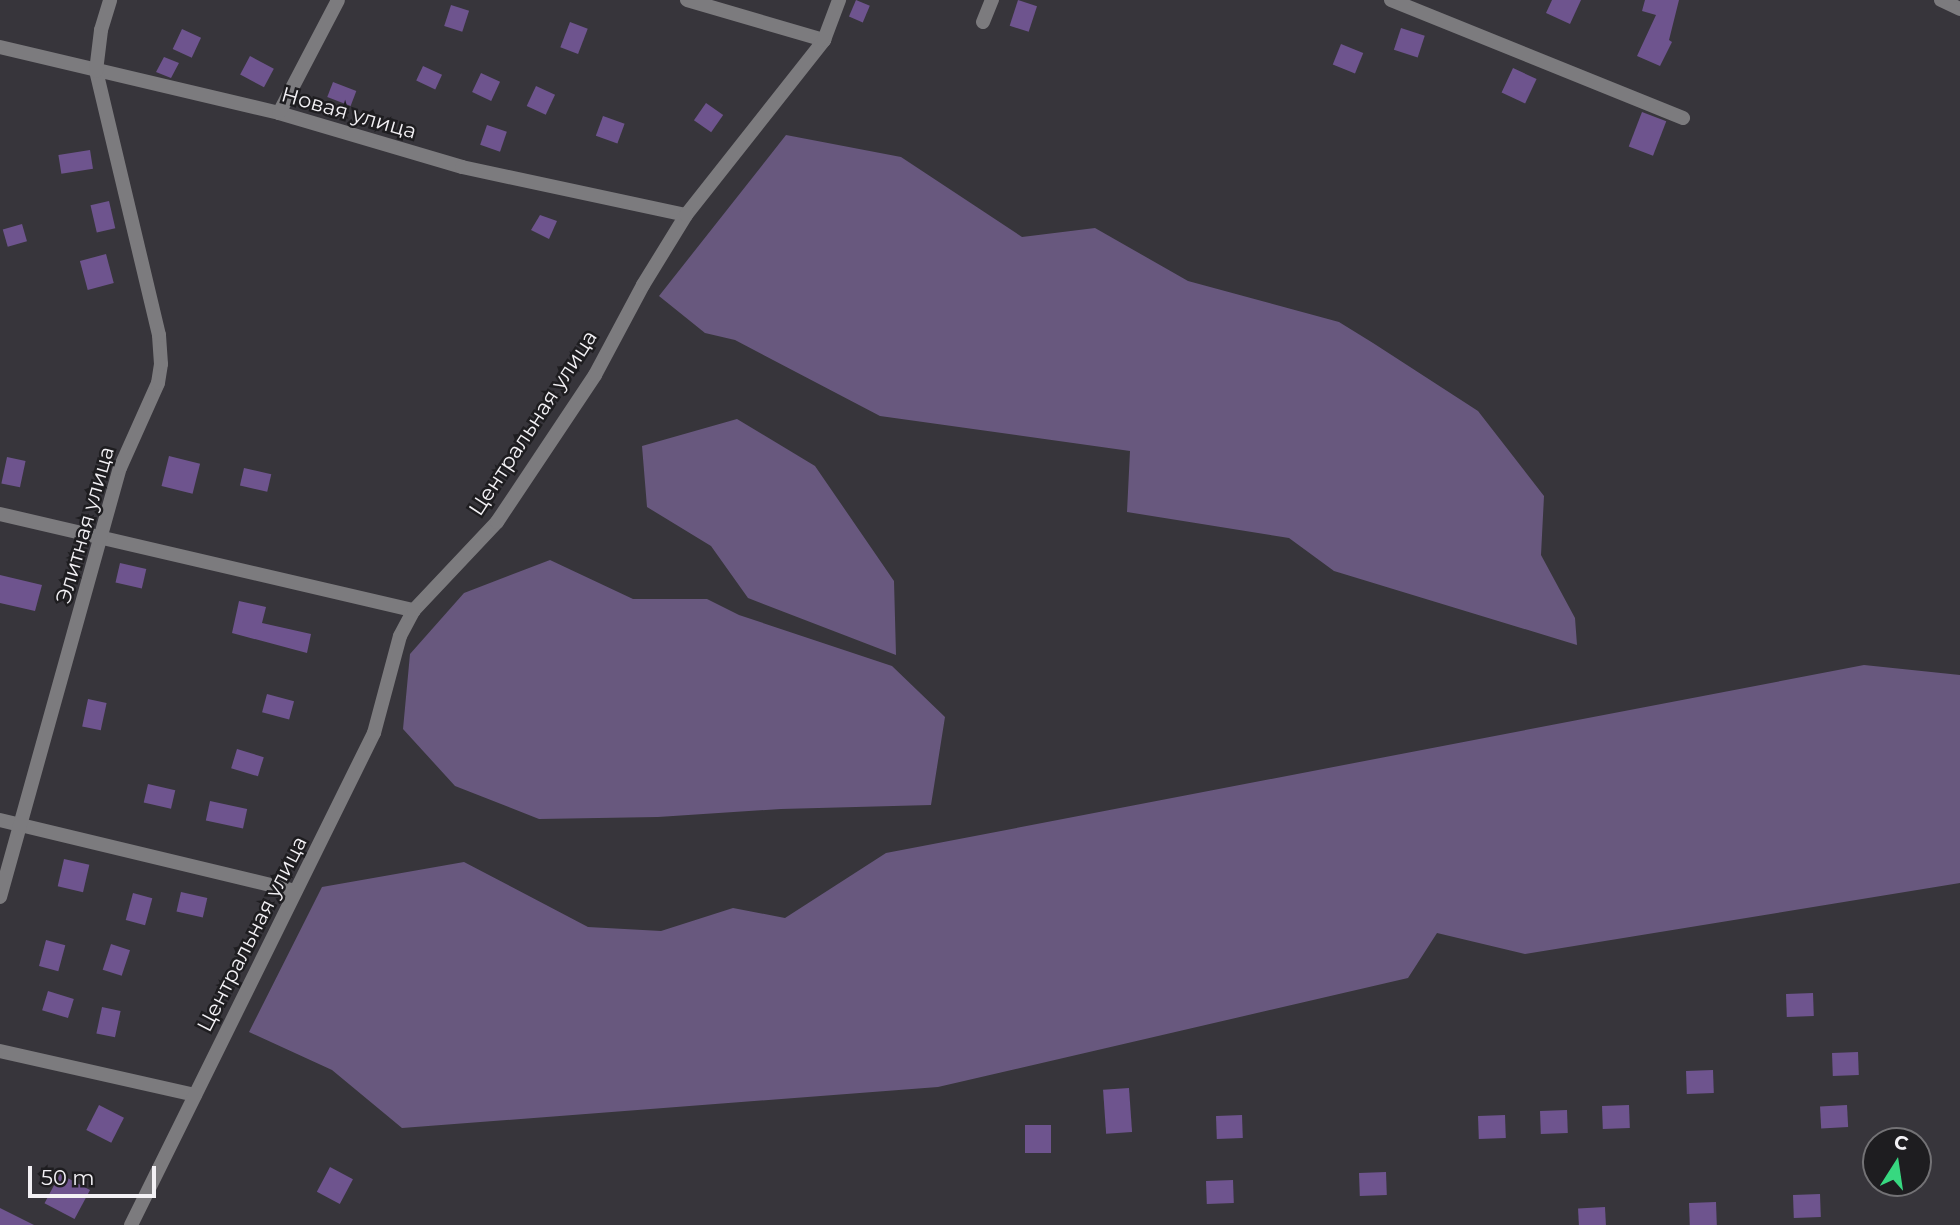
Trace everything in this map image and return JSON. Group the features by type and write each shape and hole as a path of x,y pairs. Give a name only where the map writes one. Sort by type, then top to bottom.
{"street":[{"name":"Элитная улица","path":"0,898 103,537 120,468 158,383 162,364 159,335 96,71 101,30 110,0"},
{"path":"279,113 338,0"},
{"path":"687,0 824,40"},
{"name":"Центральная улица","path":"131,1225 374,733 400,636 414,610 496,522 595,375 643,285 686,215 824,40 839,0"},
{"path":"983,22 992,0"},
{"path":"1391,0 1683,118"},
{"path":"1941,0 1960,9"},
{"name":"Новая улица","path":"0,47 279,113 462,167 686,215"},
{"path":"0,514 414,610"},
{"path":"0,820 296,891"},
{"path":"0,1051 195,1095"}],"shaded area":[{"path":"786,135 901,157 1022,237 1095,228 1188,281 1339,322 1373,343 1478,411 1544,496 1541,555 1575,618 1577,645 1334,571 1289,538 1127,512 1130,451 880,416 735,340 705,333 659,296"},
{"path":"737,419 815,466 894,581 896,655 748,598 711,546 647,507 642,446"},
{"path":"550,560 633,599 707,599 739,615 892,666 945,717 931,805 781,809 658,817 539,819 455,786 403,729 410,654 464,593"},
{"path":"1864,665 1960,675 1960,883 1525,954 1437,933 1408,978 938,1087 402,1128 332,1070 249,1032 322,887 464,862 588,927 661,931 733,908 785,918 886,853"}],"building":[{"path":"856,0 870,6 863,22 849,17"},
{"path":"1018,0 1037,6 1029,32 1010,26"},
{"path":"1552,0 1581,0 1570,24 1546,13"},
{"path":"1645,0 1679,0 1669,40 1672,42 1660,66 1637,56 1656,15 1642,11"},
{"path":"451,5 469,11 462,32 444,26"},
{"path":"570,22 588,29 578,54 560,47"},
{"path":"1401,28 1425,36 1418,58 1394,50"},
{"path":"182,29 201,38 192,58 173,49"},
{"path":"1341,44 1363,53 1355,73 1333,64"},
{"path":"250,56 274,69 264,87 240,75"},
{"path":"164,57 179,63 171,78 156,72"},
{"path":"423,66 442,75 435,89 416,81"},
{"path":"1513,68 1537,79 1525,103 1502,92"},
{"path":"481,73 500,82 491,101 472,92"},
{"path":"333,82 356,91 351,106 327,97"},
{"path":"536,86 555,95 546,115 527,106"},
{"path":"706,103 723,115 711,132 694,120"},
{"path":"1642,112 1666,121 1653,156 1629,147"},
{"path":"603,116 625,124 617,144 596,136"},
{"path":"487,125 507,132 500,152 480,145"},
{"path":"90,150 93,169 61,174 58,155"},
{"path":"109,201 115,228 97,233 90,205"},
{"path":"540,215 557,221 549,239 531,230"},
{"path":"22,224 27,241 8,247 3,230"},
{"path":"106,254 114,283 88,290 80,261"},
{"path":"169,456 200,464 193,494 162,486"},
{"path":"7,457 26,461 20,487 1,483"},
{"path":"244,468 271,474 267,492 240,486"},
{"path":"120,563 146,569 142,589 116,582"},
{"path":"0,575 42,585 35,611 0,603"},
{"path":"239,601 266,607 262,623 311,634 307,653 232,633"},
{"path":"267,694 294,701 289,720 262,712"},
{"path":"88,699 107,703 101,730 82,726"},
{"path":"237,749 264,757 258,776 231,768"},
{"path":"148,784 175,790 171,809 144,803"},
{"path":"210,801 247,809 243,828 206,821"},
{"path":"64,859 89,865 83,892 58,886"},
{"path":"181,892 207,898 203,918 177,911"},
{"path":"133,893 152,898 145,925 126,920"},
{"path":"46,940 65,945 58,971 39,966"},
{"path":"111,944 130,950 122,976 103,970"},
{"path":"48,991 74,999 68,1018 42,1010"},
{"path":"1813,993 1814,1016 1787,1017 1786,994"},
{"path":"102,1007 121,1011 115,1037 96,1033"},
{"path":"1858,1052 1859,1075 1833,1076 1832,1053"},
{"path":"1713,1070 1714,1093 1687,1094 1686,1071"},
{"path":"1129,1088 1132,1132 1106,1134 1103,1090"},
{"path":"99,1105 124,1118 111,1143 86,1130"},
{"path":"1629,1105 1630,1128 1603,1129 1602,1106"},
{"path":"1847,1105 1848,1127 1821,1128 1820,1106"},
{"path":"1567,1110 1568,1133 1541,1134 1540,1111"},
{"path":"1242,1115 1243,1138 1217,1139 1216,1116"},
{"path":"1505,1115 1506,1138 1479,1139 1478,1116"},
{"path":"1025,1125 1051,1125 1051,1153 1025,1153"},
{"path":"330,1167 353,1179 340,1204 317,1192"},
{"path":"1386,1172 1387,1195 1360,1196 1359,1173"},
{"path":"60,1174 90,1190 75,1219 45,1203"},
{"path":"1233,1180 1234,1203 1207,1204 1206,1181"},
{"path":"1820,1194 1821,1217 1794,1218 1793,1195"},
{"path":"1716,1202 1717,1225 1690,1225 1689,1203"},
{"path":"1605,1207 1606,1225 1579,1225 1578,1208"},
{"path":"0,1208 34,1225 0,1225"}]}
